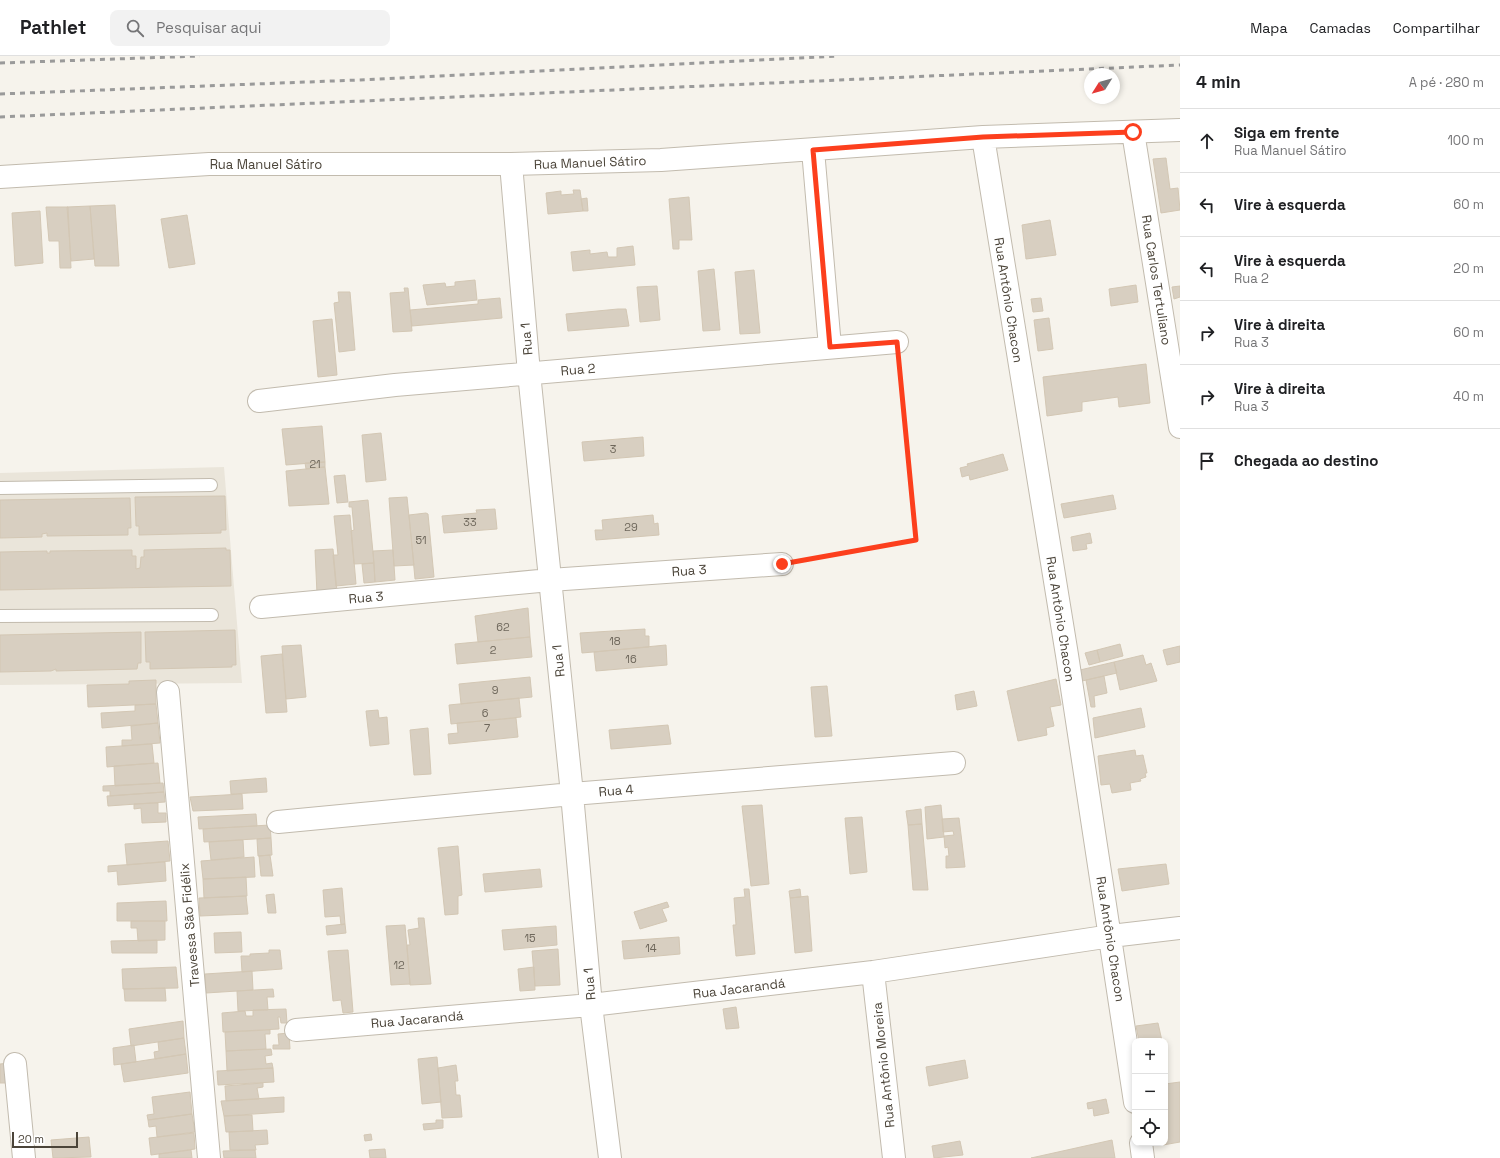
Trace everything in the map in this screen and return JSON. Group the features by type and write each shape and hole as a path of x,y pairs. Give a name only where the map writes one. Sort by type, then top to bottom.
{"street":[{"name":"Rua Manuel Sátiro","path":"0,177 209,164 511,164 661,160 983,137 1180,130"},
{"name":"Rua Carlos Tertuliano","path":"1133,132 1180,428"},
{"name":"Rua Antônio Chacon","path":"983,137 1111,936 1132,1081"},
{"path":"813,150 830,347"},
{"name":"Rua 1","path":"511,164 529,373 572,794 591,1005 610,1158"},
{"name":"Rua 2","path":"259,401 396,385 897,342"},
{"name":"Rua 3","path":"261,607 550,580 782,564"},
{"name":"Travessa São Fidélix","path":"168,692 209,1158"},
{"name":"Rua 4","path":"278,822 572,794 954,762"},
{"name":"Rua Jacarandá","path":"296,1030 591,1005 873,972 1111,936 1180,928"},
{"name":"Rua Antônio Moreira","path":"873,972 894,1158"},
{"path":"15,1064 24,1158"},
{"path":"1141,1146 1143,1158"}],"lane":[{"path":"0,488 211,485"},
{"path":"0,616 212,615"}],"path":[{"path":"782,564 916,540 897,342"}],"shaded area":[{"path":"224,467 242,683 0,685 0,473"}],"building":[{"path":"1166,158 1170,189 1178,188 1180,210 1161,213 1153,159"},
{"path":"573,190 580,190 583,211 548,214 546,193 561,191 561,195 574,194"},
{"path":"689,197 692,240 679,240 679,249 673,249 669,199"},
{"path":"587,198 588,211 583,211 581,199"},
{"path":"115,205 119,266 95,266 90,206"},
{"path":"90,206 94,259 71,261 67,207"},
{"path":"46,207 68,207 71,268 60,268 59,241 49,241"},
{"path":"40,211 43,263 15,266 12,213"},
{"path":"187,215 195,264 169,268 161,219"},
{"path":"1050,220 1056,255 1026,259 1022,225"},
{"path":"633,246 635,265 573,271 571,252 590,250 590,254 607,252 608,257 617,257 617,248"},
{"path":"714,269 720,330 703,331 698,271"},
{"path":"754,270 760,333 740,334 735,272"},
{"path":"475,280 477,300 427,305 423,285 445,283 446,287 455,286 455,282"},
{"path":"1136,285 1138,302 1111,306 1109,289"},
{"path":"657,286 660,320 640,322 637,287"},
{"path":"1180,286 1180,297 1174,299 1172,287"},
{"path":"404,288 408,288 412,331 393,332 390,293 405,292"},
{"path":"338,292 350,292 355,350 339,352 334,303 339,302"},
{"path":"500,298 502,318 412,326 410,310 478,304 478,300"},
{"path":"1041,298 1043,311 1033,312 1031,299"},
{"path":"626,309 629,326 568,331 566,314"},
{"path":"1049,318 1053,349 1038,351 1034,320"},
{"path":"332,319 337,375 318,377 313,321"},
{"path":"1146,364 1150,403 1119,407 1118,397 1082,402 1082,411 1047,416 1043,377"},
{"path":"322,426 325,462 286,465 282,429"},
{"path":"381,433 386,480 366,482 362,435"},
{"path":"643,437 644,456 584,461 582,442"},
{"path":"1003,454 1008,470 970,480 969,475 962,477 960,468 968,466 967,464"},
{"path":"325,462 325,467 306,469 305,463"},
{"path":"325,467 329,504 289,506 286,471"},
{"path":"345,475 348,502 337,503 334,476"},
{"path":"1113,495 1116,509 1064,518 1061,504"},
{"path":"225,496 226,530 221,530 221,533 139,535 139,526 136,526 135,497"},
{"path":"407,497 414,565 394,566 389,498"},
{"path":"130,498 131,528 128,528 128,535 47,536 47,533 42,534 42,537 0,538 0,500"},
{"path":"368,500 374,563 354,564 351,531 354,530 352,507 349,507 349,502"},
{"path":"495,509 497,529 444,533 442,516 477,513 476,510"},
{"path":"428,514 434,577 415,579 409,515"},
{"path":"350,515 356,584 336,586 333,555 338,555 334,516"},
{"path":"653,515 654,524 658,523 659,535 596,540 595,530 603,530 602,520"},
{"path":"1090,533 1092,543 1086,544 1087,549 1073,551 1071,537"},
{"path":"226,548 226,550 230,550 231,586 0,590 0,552 47,551 47,553 50,553 50,551 132,550 132,556 136,556 136,569 140,568 141,557 144,557 144,550"},
{"path":"333,549 337,592 317,594 315,550"},
{"path":"393,550 395,580 375,582 373,551"},
{"path":"374,563 375,582 364,583 362,564"},
{"path":"528,608 530,637 478,642 475,616"},
{"path":"645,629 645,636 649,636 649,647 582,653 580,633"},
{"path":"235,630 236,665 232,665 232,667 150,669 150,662 146,662 145,632"},
{"path":"141,632 141,663 138,663 137,669 56,671 56,669 51,671 0,672 0,635"},
{"path":"530,637 532,657 457,664 455,644"},
{"path":"1120,644 1123,656 1100,662 1097,650"},
{"path":"301,645 306,697 286,699 282,646"},
{"path":"666,645 667,665 596,671 594,652"},
{"path":"1180,646 1180,662 1167,665 1163,650"},
{"path":"1097,650 1100,662 1089,665 1085,653"},
{"path":"282,654 287,712 266,713 261,656"},
{"path":"1143,655 1146,665 1151,663 1157,681 1120,690 1114,662"},
{"path":"1114,662 1117,673 1082,681 1080,670"},
{"path":"1104,676 1107,693 1094,696 1095,707 1091,707 1086,680"},
{"path":"530,677 532,697 461,704 459,684"},
{"path":"1056,679 1061,705 1050,707 1054,726 1046,728 1047,735 1018,741 1007,691"},
{"path":"156,680 156,704 88,707 87,685 129,684 129,681"},
{"path":"827,686 832,736 815,737 811,687"},
{"path":"974,691 977,706 957,710 955,695"},
{"path":"519,698 521,717 451,724 449,705"},
{"path":"156,704 158,723 102,728 101,713 135,711 135,705"},
{"path":"1141,708 1145,727 1095,738 1093,718"},
{"path":"378,710 379,718 387,717 389,744 370,746 366,711"},
{"path":"516,718 518,737 449,744 448,734 458,733 457,723"},
{"path":"158,723 160,743 122,746 122,740 132,740 131,726"},
{"path":"668,725 671,744 611,749 609,730"},
{"path":"428,728 431,774 414,775 410,730"},
{"path":"152,744 154,763 107,767 106,747"},
{"path":"1135,750 1136,756 1143,755 1147,773 1145,773 1146,777 1140,779 1141,781 1130,783 1131,790 1112,793 1110,784 1101,785 1098,756"},
{"path":"158,763 160,783 115,786 114,766"},
{"path":"266,778 267,792 231,794 230,781"},
{"path":"163,783 164,792 110,796 110,791 103,791 103,786"},
{"path":"164,792 165,802 108,806 107,796"},
{"path":"242,794 243,809 193,811 190,797"},
{"path":"158,803 158,813 166,813 166,822 142,823 141,808 134,809 134,804"},
{"path":"762,805 769,884 751,886 742,806"},
{"path":"941,805 944,837 927,839 925,807"},
{"path":"921,809 922,824 908,825 906,811"},
{"path":"256,814 257,826 199,829 198,817"},
{"path":"862,817 867,872 850,874 845,818"},
{"path":"959,818 965,867 946,868 946,856 949,856 948,847 945,848 944,836 954,835 953,831 943,832 942,819"},
{"path":"922,824 928,890 913,890 908,825"},
{"path":"270,825 271,838 204,842 203,829"},
{"path":"271,838 272,855 258,856 257,839"},
{"path":"243,840 244,857 211,860 209,842"},
{"path":"168,841 170,861 127,865 125,844"},
{"path":"458,846 462,895 458,896 458,914 445,915 438,848"},
{"path":"270,855 273,876 261,876 259,856"},
{"path":"254,857 255,877 203,879 201,861"},
{"path":"165,862 166,881 118,885 117,871 108,872 108,866"},
{"path":"1166,864 1169,884 1122,891 1118,869"},
{"path":"540,869 542,887 485,892 483,874"},
{"path":"246,877 247,896 204,898 203,879"},
{"path":"342,888 345,924 341,925 340,916 325,917 323,890"},
{"path":"744,889 749,889 755,954 736,956 733,925 736,925 734,898 745,897"},
{"path":"800,889 801,897 790,898 789,891"},
{"path":"274,894 276,913 268,913 266,895"},
{"path":"246,896 248,914 200,916 199,898"},
{"path":"808,896 812,951 795,953 790,898"},
{"path":"166,901 167,921 117,921 117,903"},
{"path":"667,902 669,907 662,909 667,921 640,929 634,912"},
{"path":"418,918 424,918 431,984 410,985 407,945 410,945 408,930 419,928"},
{"path":"131,921 165,921 165,940 138,941 137,928 131,928"},
{"path":"345,924 346,933 327,935 326,926"},
{"path":"405,925 410,984 391,985 386,926"},
{"path":"556,926 557,945 504,950 502,930"},
{"path":"241,932 242,952 215,953 214,933"},
{"path":"679,937 680,954 624,959 622,941"},
{"path":"157,940 157,953 112,953 111,941"},
{"path":"558,949 560,985 535,986 532,951"},
{"path":"269,950 280,950 282,969 242,972 241,956 269,953"},
{"path":"348,950 353,1012 343,1013 341,1000 333,1001 328,951"},
{"path":"176,967 178,988 123,989 122,969"},
{"path":"534,967 535,990 520,991 518,969"},
{"path":"252,971 253,990 206,993 205,974"},
{"path":"165,988 166,1001 125,1001 124,989"},
{"path":"273,989 274,997 267,997 268,1010 238,1011 237,991"},
{"path":"736,1007 739,1028 726,1029 723,1009"},
{"path":"286,1009 287,1023 281,1023 280,1017 278,1017 279,1029 223,1032 222,1013 245,1011 246,1016 253,1016 253,1010"},
{"path":"183,1021 184,1038 131,1046 129,1029"},
{"path":"1158,1023 1161,1038 1138,1038 1136,1026"},
{"path":"270,1030 270,1034 265,1034 266,1049 226,1051 225,1032"},
{"path":"289,1033 290,1049 273,1049 273,1045 279,1045 278,1034"},
{"path":"184,1038 186,1054 155,1059 154,1052 159,1051 158,1042"},
{"path":"134,1045 136,1062 114,1065 113,1048"},
{"path":"271,1049 272,1055 265,1056 266,1064 272,1063 273,1068 227,1071 226,1051"},
{"path":"186,1054 188,1073 124,1082 121,1064"},
{"path":"437,1057 441,1102 422,1104 418,1059"},
{"path":"965,1060 968,1078 929,1086 926,1067"},
{"path":"9,1063 10,1083 0,1083 0,1064"},
{"path":"456,1065 458,1081 455,1081 456,1095 460,1095 462,1117 442,1118 438,1068"},
{"path":"273,1068 274,1082 218,1085 217,1071"},
{"path":"1180,1082 1180,1142 1168,1144 1168,1110 1168,1084"},
{"path":"263,1083 263,1087 257,1088 259,1099 226,1101 225,1086"},
{"path":"190,1092 192,1114 148,1120 147,1115 154,1114 152,1097"},
{"path":"284,1097 284,1112 224,1116 221,1101"},
{"path":"1106,1099 1109,1113 1094,1116 1093,1108 1088,1109 1087,1103"},
{"path":"192,1114 195,1132 157,1137 156,1126 149,1127 148,1120"},
{"path":"252,1115 253,1131 226,1132 224,1116"},
{"path":"436,1120 443,1120 443,1128 424,1130 423,1124 436,1123"},
{"path":"267,1130 268,1144 255,1145 256,1150 230,1150 229,1132"},
{"path":"194,1133 195,1149 151,1155 149,1138"},
{"path":"371,1134 372,1140 365,1141 364,1135"},
{"path":"89,1137 91,1157 53,1158 51,1140"},
{"path":"1112,1140 1115,1158 1031,1158"},
{"path":"960,1141 963,1155 934,1158 932,1146"},
{"path":"385,1149 386,1158 370,1158 369,1150"},
{"path":"191,1150 192,1158 159,1158 159,1154"},
{"path":"255,1150 256,1158 224,1158 223,1151"}],"railway":[{"path":"0,63 200,56"},
{"path":"0,94 358,80 837,56"},
{"path":"0,117 1180,65"}],"route":[{"path":"782,564 916,540 897,342 830,347 813,150 983,137 1133,132"}]}
